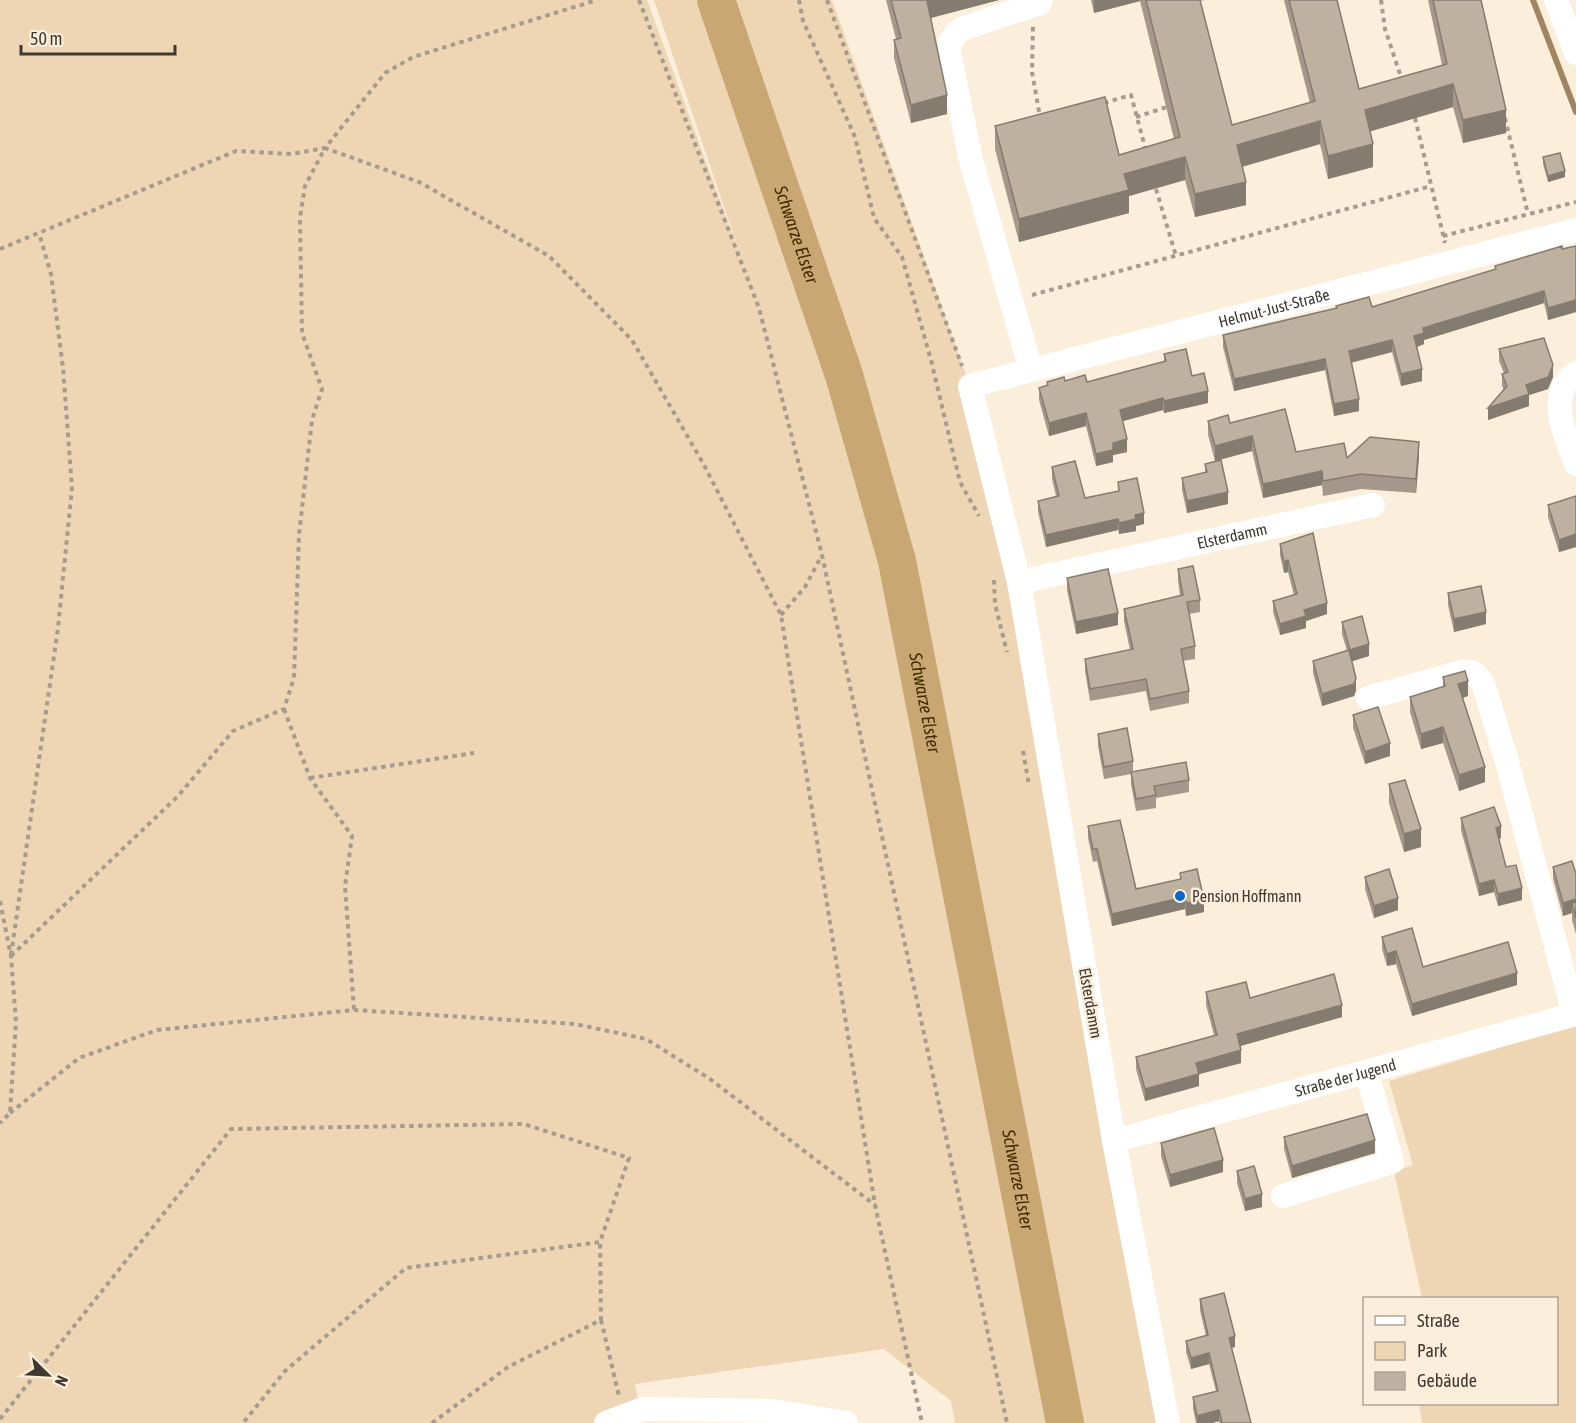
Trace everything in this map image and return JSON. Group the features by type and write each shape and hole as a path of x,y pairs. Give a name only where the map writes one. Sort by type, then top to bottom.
{"street":[{"path":"1556,0 1576,53"},
{"path":"1031,370 971,160 948,47 956,33 964,28 1037,3"},
{"name":"Helmut-Just-Straße","path":"970,386 1576,230"},
{"path":"1576,373 1572,376 1559,402 1563,430 1576,464"},
{"name":"Elsterdamm","path":"970,386 1019,582 1114,1141 1168,1423"},
{"name":"Elsterdamm","path":"1019,582 1373,505"},
{"path":"1368,698 1461,672 1476,674 1482,683 1506,758 1575,1014"},
{"name":"Straße der Jugend","path":"1114,1141 1575,1014"},
{"path":"1283,1196 1392,1162 1367,1073"},
{"path":"615,1420 643,1408 773,1411 846,1423"}],"path":[{"path":"354,1010 345,886 352,836 310,778 284,709 294,678 299,535 312,420 322,389 302,333 300,218 305,186 325,148 385,73 413,57 597,0"},
{"path":"639,0 759,308 822,555 1007,1423"},
{"path":"799,0 803,21 855,136 874,218 902,257 931,360 960,482 982,524"},
{"path":"827,0 970,386"},
{"path":"1381,0 1385,29 1404,86"},
{"path":"1037,3 1032,72 1041,119"},
{"path":"1101,103 1131,95 1147,158"},
{"path":"1136,117 1167,107"},
{"path":"1504,112 1528,214"},
{"path":"1415,118 1451,264"},
{"path":"0,249 236,151 291,154 325,148 419,182 549,256 632,340 704,465 781,615 875,1205 922,1423"},
{"path":"1010,301 1431,186"},
{"path":"1156,189 1176,256"},
{"path":"1443,236 1576,202"},
{"path":"11,956 58,628 72,488 62,356 51,274 39,233"},
{"path":"781,615 806,587 822,555"},
{"path":"994,568 995,604 1007,655"},
{"path":"11,956 178,796 233,731 284,709"},
{"path":"1022,740 1031,793"},
{"path":"310,778 474,753"},
{"path":"0,901 11,956 16,1022 10,1113"},
{"path":"0,1123 79,1058 157,1030 354,1010 575,1024 646,1039 710,1079 875,1205"},
{"path":"0,1419 231,1129 524,1124 629,1158 600,1242 601,1320 615,1420"},
{"path":"243,1423 285,1371 406,1268 600,1242"},
{"path":"432,1423 508,1367 601,1320"}],"green space":[{"path":"0,0 647,0 744,266 654,0 832,0 970,386 1019,582 1165,1423 955,1423 951,1401 884,1349 635,1384 642,1423 0,1423"},
{"path":"1576,1025 1576,1423 1422,1423 1419,1405 1558,1405 1558,1297 1422,1297 1394,1172 1413,1165 1389,1081"}],"building":[{"path":"891,0 930,0 927,1 947,95 911,105 894,40 901,38"},
{"path":"1146,0 1200,0 1232,125 1315,101 1289,0 1337,0 1359,89 1447,64 1433,0 1481,0 1506,110 1463,120 1453,84 1365,110 1373,144 1328,156 1320,121 1237,145 1246,182 1195,194 1185,157 1124,174 1129,190 1019,219 995,126 1105,97 1119,155 1180,137"},
{"path":"1560,153 1565,171 1548,176 1543,157"},
{"path":"1562,246 1562,249 1576,246 1576,300 1548,308 1544,291 1423,328 1424,333 1414,336 1422,369 1401,374 1392,340 1349,351 1359,399 1334,404 1325,359 1234,379 1223,335 1337,308 1336,306 1369,297 1372,307"},
{"path":"1544,338 1553,365 1548,377 1526,385 1529,394 1488,408 1507,386 1502,374 1508,372 1499,349"},
{"path":"1186,349 1192,376 1204,373 1208,391 1164,401 1163,398 1120,410 1127,439 1113,443 1113,450 1096,454 1086,413 1049,423 1039,388 1048,385 1047,382 1064,377 1065,381 1085,375 1087,382 1166,361 1164,354"},
{"path":"1285,409 1296,452 1344,443 1347,458 1370,437 1419,442 1416,479 1361,474 1323,481 1322,471 1263,484 1252,436 1215,446 1208,421 1228,415 1230,423"},
{"path":"1221,460 1228,492 1187,501 1182,478 1207,472 1205,464"},
{"path":"1075,461 1085,498 1119,491 1118,482 1137,478 1144,513 1135,515 1136,519 1119,523 1118,519 1046,535 1038,501 1059,496 1052,467"},
{"path":"1576,496 1576,534 1559,540 1548,505"},
{"path":"1313,533 1327,603 1304,610 1306,616 1280,624 1273,601 1297,594 1288,560 1284,562 1280,544"},
{"path":"1193,566 1200,600 1187,602 1195,646 1181,649 1189,691 1150,699 1146,679 1090,689 1085,659 1133,649 1124,609 1183,595 1178,569"},
{"path":"1108,569 1118,613 1076,622 1067,578"},
{"path":"1481,586 1486,612 1454,619 1448,593"},
{"path":"1362,616 1369,644 1350,650 1342,622"},
{"path":"1349,650 1356,678 1354,684 1322,694 1313,661"},
{"path":"1465,671 1468,681 1458,684 1485,767 1459,775 1443,727 1421,734 1410,697 1445,686 1443,677"},
{"path":"1378,707 1390,743 1365,752 1353,715"},
{"path":"1127,728 1133,761 1104,767 1098,734"},
{"path":"1186,762 1189,780 1154,786 1156,795 1136,799 1131,772"},
{"path":"1405,780 1421,829 1404,834 1389,784"},
{"path":"1494,807 1501,826 1496,828 1506,867 1516,865 1522,888 1498,894 1494,880 1479,884 1461,818"},
{"path":"1120,820 1136,889 1181,879 1180,873 1197,869 1204,900 1186,903 1185,897 1112,914 1097,849 1093,849 1088,826"},
{"path":"1572,861 1576,874 1576,899 1563,903 1553,867"},
{"path":"1389,869 1398,898 1374,906 1365,877"},
{"path":"1576,902 1576,918 1572,903"},
{"path":"1412,928 1423,967 1508,942 1517,973 1412,1004 1396,951 1387,954 1382,937"},
{"path":"1334,974 1342,1005 1237,1034 1241,1050 1196,1063 1199,1074 1145,1089 1136,1057 1217,1035 1206,992 1246,982 1250,998"},
{"path":"1367,1114 1375,1140 1292,1166 1284,1137"},
{"path":"1214,1128 1223,1160 1170,1175 1161,1143"},
{"path":"1254,1166 1262,1194 1245,1199 1237,1171"},
{"path":"1224,1293 1235,1336 1229,1338 1251,1423 1222,1423 1219,1410 1197,1416 1193,1397 1218,1391 1209,1353 1191,1358 1186,1341 1208,1335 1200,1299"}],"waterway":[{"name":"Schwarze Elster","path":"716,0 844,375 897,561 1065,1423"},
{"path":"1533,0 1576,112"}],"place":[{"name":"Pension Hoffmann","path":"1180,896"}]}
